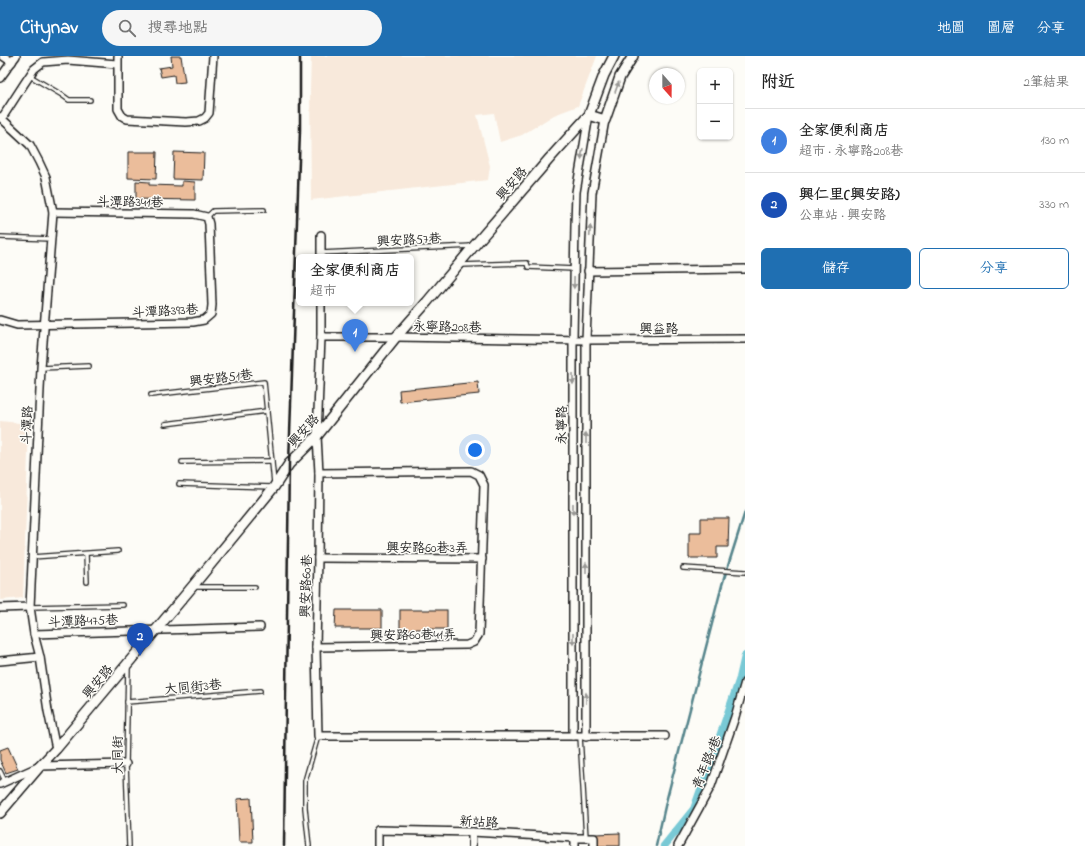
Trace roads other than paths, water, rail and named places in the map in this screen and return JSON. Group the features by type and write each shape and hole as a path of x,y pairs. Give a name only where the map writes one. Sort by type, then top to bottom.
{"street":[{"path":"0,78 14,59 3,56"},
{"path":"1,118 34,69 43,62 68,60 118,60 118,109 122,116 127,120 199,121 205,118 209,113 213,56"},
{"name":"興安路","path":"0,813 128,664 274,487 289,464 317,436 396,337 550,158 589,115 604,75 614,56"},
{"path":"589,115 605,120 620,76 633,56"},
{"name":"永寧路","path":"580,736 573,340 576,192 589,115"},
{"name":"斗潭路","path":"1,118 30,145 40,162 46,177 53,212 41,368 30,607 56,749"},
{"name":"永寧路","path":"580,736 588,271 592,193 605,120"},
{"name":"斗潭路341巷","path":"53,212 194,214 207,217"},
{"name":"斗潭路393巷","path":"0,320 17,325 45,325 193,322 204,320 211,314 212,305 209,224 207,217"},
{"path":"320,235 321,254"},
{"path":"588,271 745,269"},
{"name":"興安路60巷","path":"318,736 316,647 319,474 317,436 321,306"},
{"name":"永寧路208巷","path":"321,337 573,340"},
{"name":"興益路","path":"573,340 745,339"},
{"name":"興安路60巷3弄","path":"318,558 482,559 484,485 479,476 471,471 319,474"},
{"name":"興安路60巷41弄","path":"316,647 467,645 474,642 479,634 482,559"},
{"path":"0,608 30,607"},
{"name":"斗潭路475巷","path":"34,634 260,626"},
{"path":"0,661 40,657"},
{"name":"青年路1巷","path":"678,846 711,786 736,717 745,682"},
{"path":"318,736 665,736"},
{"path":"40,766 126,764"},
{"name":"興安路","path":"2,783 40,766"},
{"name":"新站路","path":"378,846 378,830 472,832 594,838 594,846"},
{"path":"472,832 472,846"},
{"path":"575,838 575,846"}],"lane":[{"path":"30,76 69,100 90,100"},
{"path":"207,217 212,211 264,210"},
{"path":"0,237 51,239"},
{"name":"興安路57巷","path":"338,254 474,246"},
{"path":"459,265 527,263 528,267 575,269"},
{"path":"41,368 89,366"},
{"name":"興安路51巷","path":"151,395 264,382 274,487"},
{"path":"164,424 267,411"},
{"path":"182,462 272,461"},
{"path":"179,484 274,487"},
{"path":"32,558 118,551"},
{"path":"86,554 87,582"},
{"path":"683,568 745,572"},
{"path":"192,587 255,587"},
{"path":"30,607 123,605"},
{"name":"大同街","path":"128,664 126,764 129,846"},
{"name":"大同街3巷","path":"127,702 260,691"},
{"path":"310,846 305,808 305,781 318,736"},
{"path":"580,736 586,838"},
{"path":"0,771 2,783"}],"waterway":[{"path":"656,846 722,585 745,512"},
{"path":"664,846 694,809 740,678 745,656"}],"railway":[{"path":"284,846 289,464 300,130 300,56"}],"place":[{"name":"全家便利商店","path":"355,352"},
{"name":"興仁里(興安路)","path":"140,656"}]}
